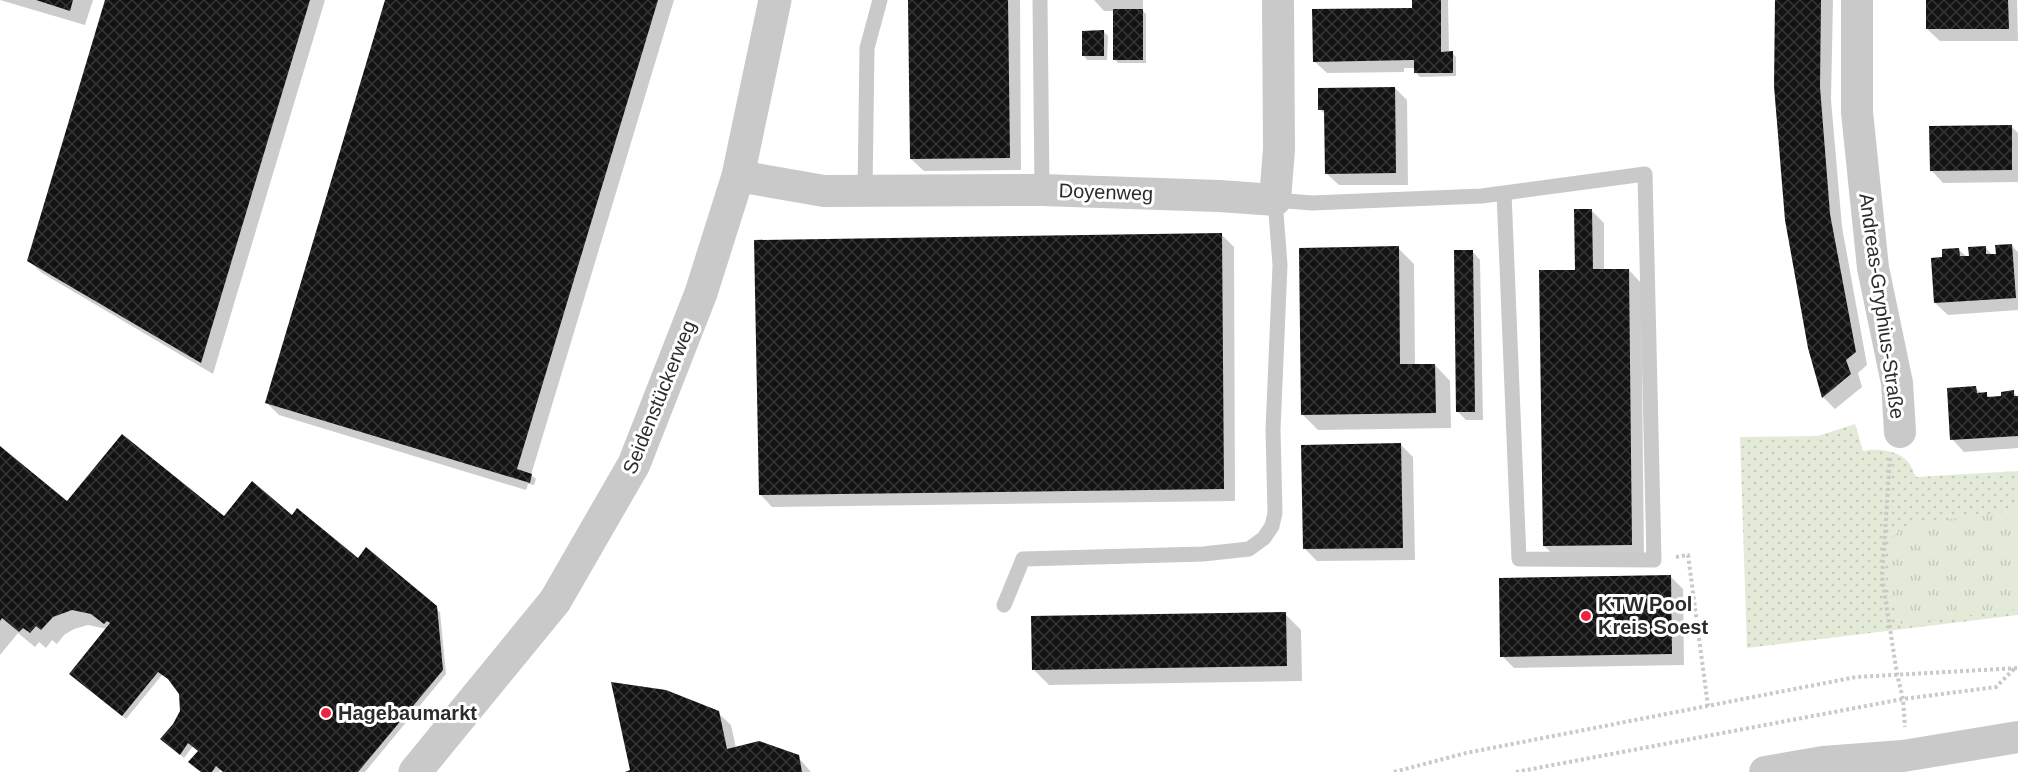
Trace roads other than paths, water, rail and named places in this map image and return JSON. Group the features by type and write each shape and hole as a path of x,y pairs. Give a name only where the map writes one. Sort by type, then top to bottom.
{"street":[{"name":"Seidenstückerweg","path":"415,772 555,601 634,464 701,293 738,176 775,0"},
{"path":"1275,200 1279,149 1278,0"},
{"name":"Andreas-Gryphius-Straße","path":"1857,0 1857,112 1873,268 1896,383 1900,432"},
{"name":"Doyenweg","path":"738,176 824,191 1042,190 1275,200"},
{"path":"1765,772 1823,762 1904,764 2018,737"}],"lane":[{"path":"865,191 867,48 880,0"},
{"path":"1040,0 1042,190"},
{"path":"1004,605 1023,559 1203,554 1249,549 1263,538 1272,526 1275,513 1273,430 1280,265 1275,200 1312,203 1482,196 1504,193 1645,174 1654,560 1520,559 1504,193"}],"place":[{"name":"KTW Pool Kreis Soest","path":"1586,616"},
{"name":"Hagebaumarkt","path":"326,713"}]}
